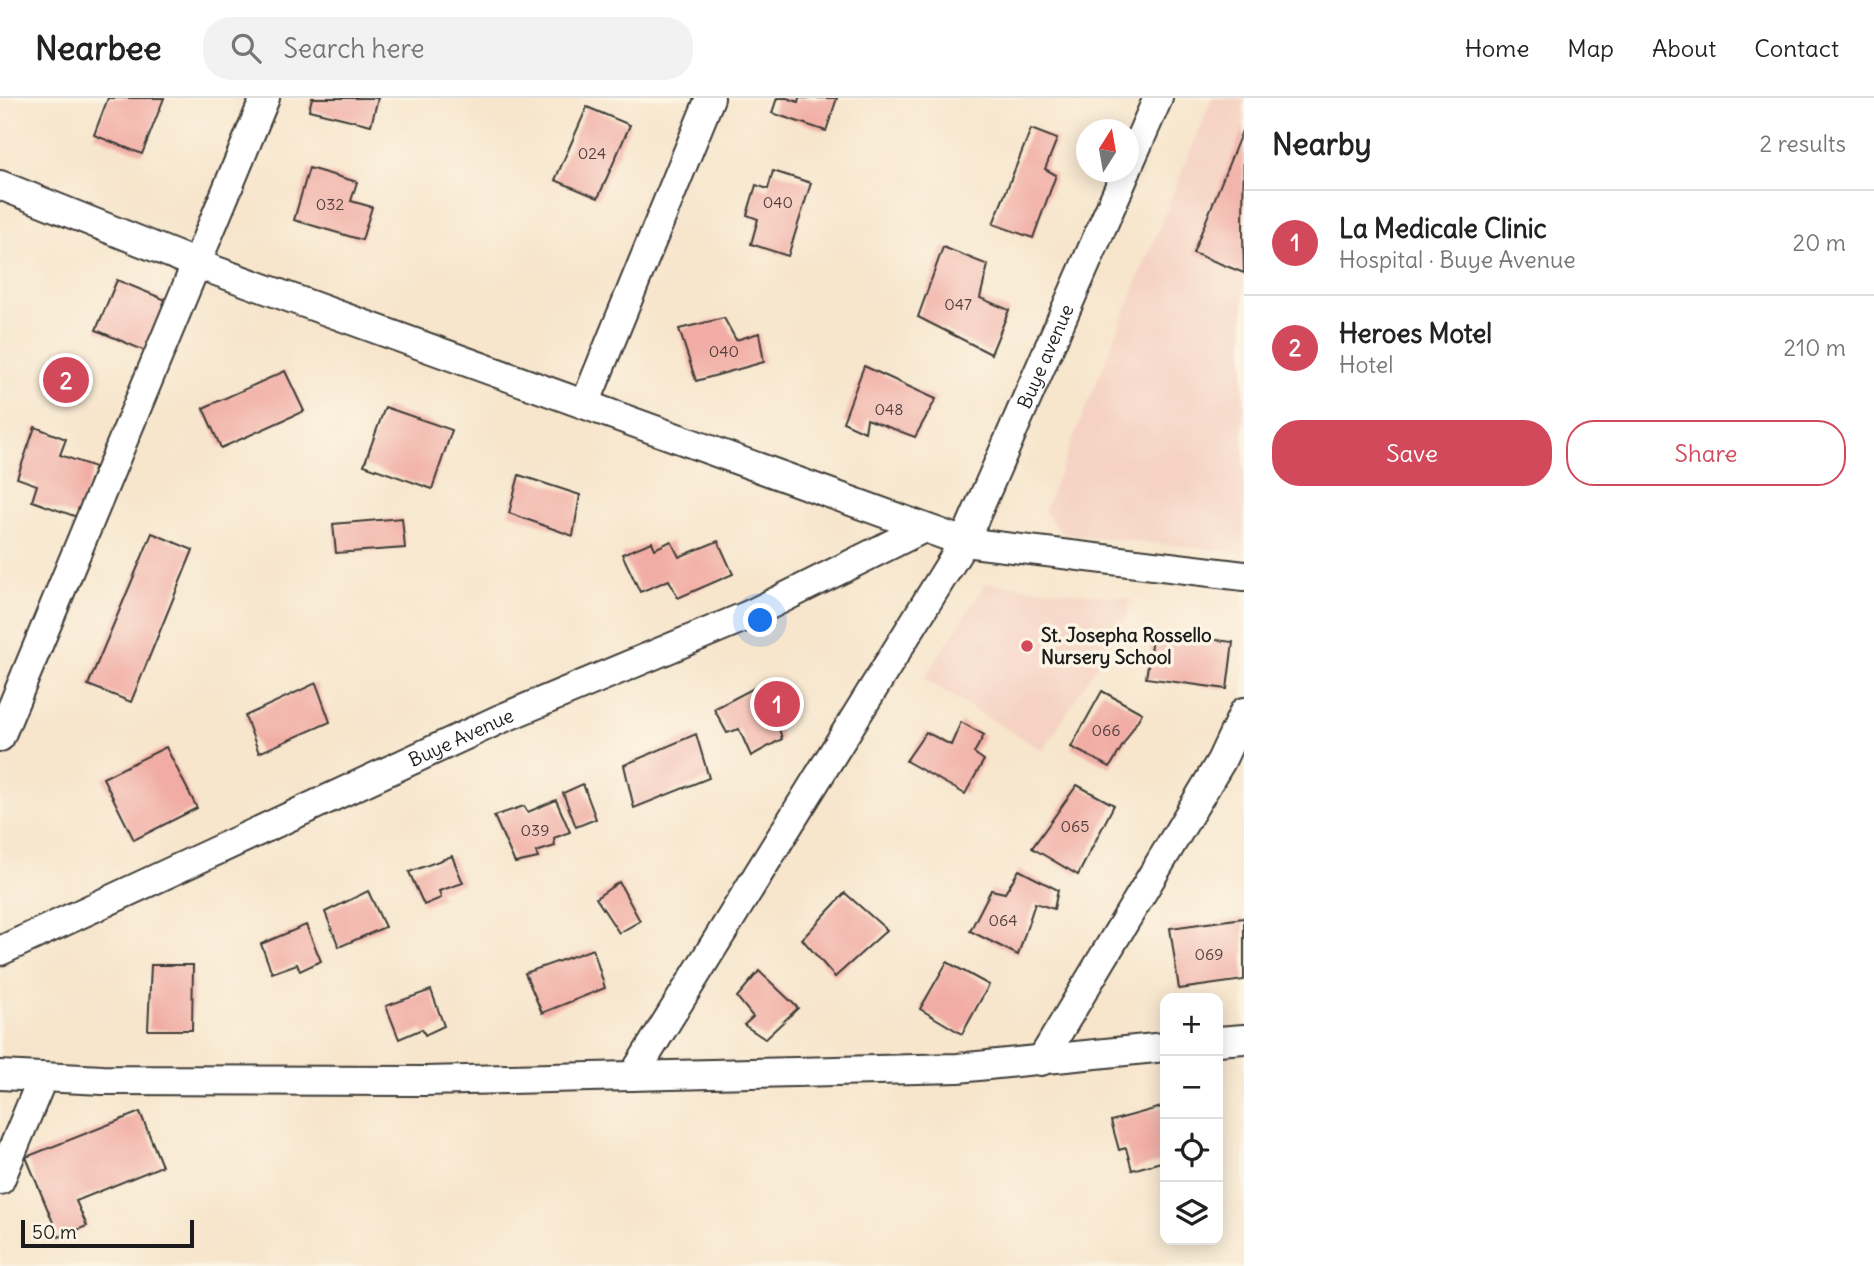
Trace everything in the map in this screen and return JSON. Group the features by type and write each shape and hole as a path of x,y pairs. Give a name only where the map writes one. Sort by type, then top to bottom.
{"street":[{"path":"0,737 265,98"},
{"path":"585,404 710,98"},
{"path":"1139,143 1158,98"},
{"name":"Buye avenue","path":"633,1076 964,542 1122,182"},
{"path":"0,185 197,264 964,542 1244,576"},
{"name":"Buye Avenue","path":"0,951 498,720 749,615 924,528"},
{"path":"1041,1061 1221,761 1244,712"},
{"path":"1223,1041 1244,1039"},
{"path":"0,1075 42,1079 425,1081 958,1068 1160,1048"},
{"path":"0,1180 42,1079"}],"shaded area":[{"path":"1212,98 1244,98 1244,553 1061,533 1044,511"},
{"name":"St. Josepha Rossello Nursery School","path":"986,583 1130,598 1128,615 1043,751 924,679"}],"building":[{"path":"108,98 164,98 142,154 94,135"},
{"path":"312,98 378,98 371,125 309,110"},
{"path":"777,98 798,102 799,98 837,98 826,131 772,113"},
{"path":"587,107 630,125 598,198 555,180"},
{"path":"1244,126 1243,233 1244,273 1193,253"},
{"path":"1031,129 1057,139 1045,169 1056,175 1033,238 993,224"},
{"path":"309,168 357,182 351,201 372,207 362,240 294,220"},
{"path":"773,171 811,183 788,256 751,244 758,219 747,215 756,185 768,189"},
{"path":"943,247 988,265 980,298 1009,310 991,354 918,317"},
{"path":"117,280 166,300 145,351 96,330"},
{"path":"724,318 736,340 759,333 764,362 696,381 679,329"},
{"path":"864,366 936,399 915,437 867,419 865,432 843,422"},
{"path":"285,371 304,411 221,448 203,408"},
{"path":"385,407 452,430 432,489 364,465"},
{"path":"35,427 66,439 60,455 95,467 77,517 32,501 37,485 17,478"},
{"path":"519,475 580,495 573,536 509,513"},
{"path":"402,518 405,548 336,553 333,524"},
{"path":"152,533 193,550 131,702 88,685"},
{"path":"671,541 679,557 718,541 733,574 678,598 669,580 640,592 622,554 652,542 655,549"},
{"path":"1153,632 1233,642 1227,689 1146,678"},
{"path":"771,679 790,716 778,724 782,739 751,756 739,729 727,733 714,709"},
{"path":"316,683 330,722 259,753 245,716"},
{"path":"1102,691 1142,713 1110,767 1071,747"},
{"path":"961,722 984,735 974,753 984,760 965,794 906,761 926,732 951,745"},
{"path":"696,734 709,778 634,808 624,765"},
{"path":"166,747 197,808 134,840 103,778"},
{"path":"583,784 596,819 576,827 563,793"},
{"path":"1077,785 1114,805 1078,875 1032,848"},
{"path":"556,800 570,832 554,838 555,846 536,852 538,858 515,863 494,816 524,806 528,812"},
{"path":"452,856 463,883 439,891 441,898 424,905 409,872"},
{"path":"1019,870 1058,890 1054,909 1035,903 1018,955 970,931 991,890 1005,893"},
{"path":"619,882 640,921 619,933 596,898"},
{"path":"368,891 385,927 339,947 325,912"},
{"path":"845,893 887,930 835,977 802,939"},
{"path":"1244,918 1244,980 1179,989 1170,928"},
{"path":"306,925 321,961 300,971 297,964 272,973 261,944"},
{"path":"593,949 605,988 542,1013 525,973"},
{"path":"947,962 989,985 962,1034 920,1009"},
{"path":"151,965 193,965 192,1030 148,1030"},
{"path":"759,971 798,1008 765,1039 744,1025 753,1017 737,997"},
{"path":"431,990 444,1026 425,1035 422,1029 399,1039 386,1006"},
{"path":"1160,1107 1160,1162 1132,1170 1126,1148 1119,1150 1111,1121"},
{"path":"140,1112 162,1166 76,1201 87,1226 59,1237 26,1157"}],"place":[{"name":"Heroes Motel","path":"66,380"},
{"name":"St. Josepha Rossello Nursery School","path":"1027,646"},
{"name":"La Medicale Clinic","path":"777,704"}]}
